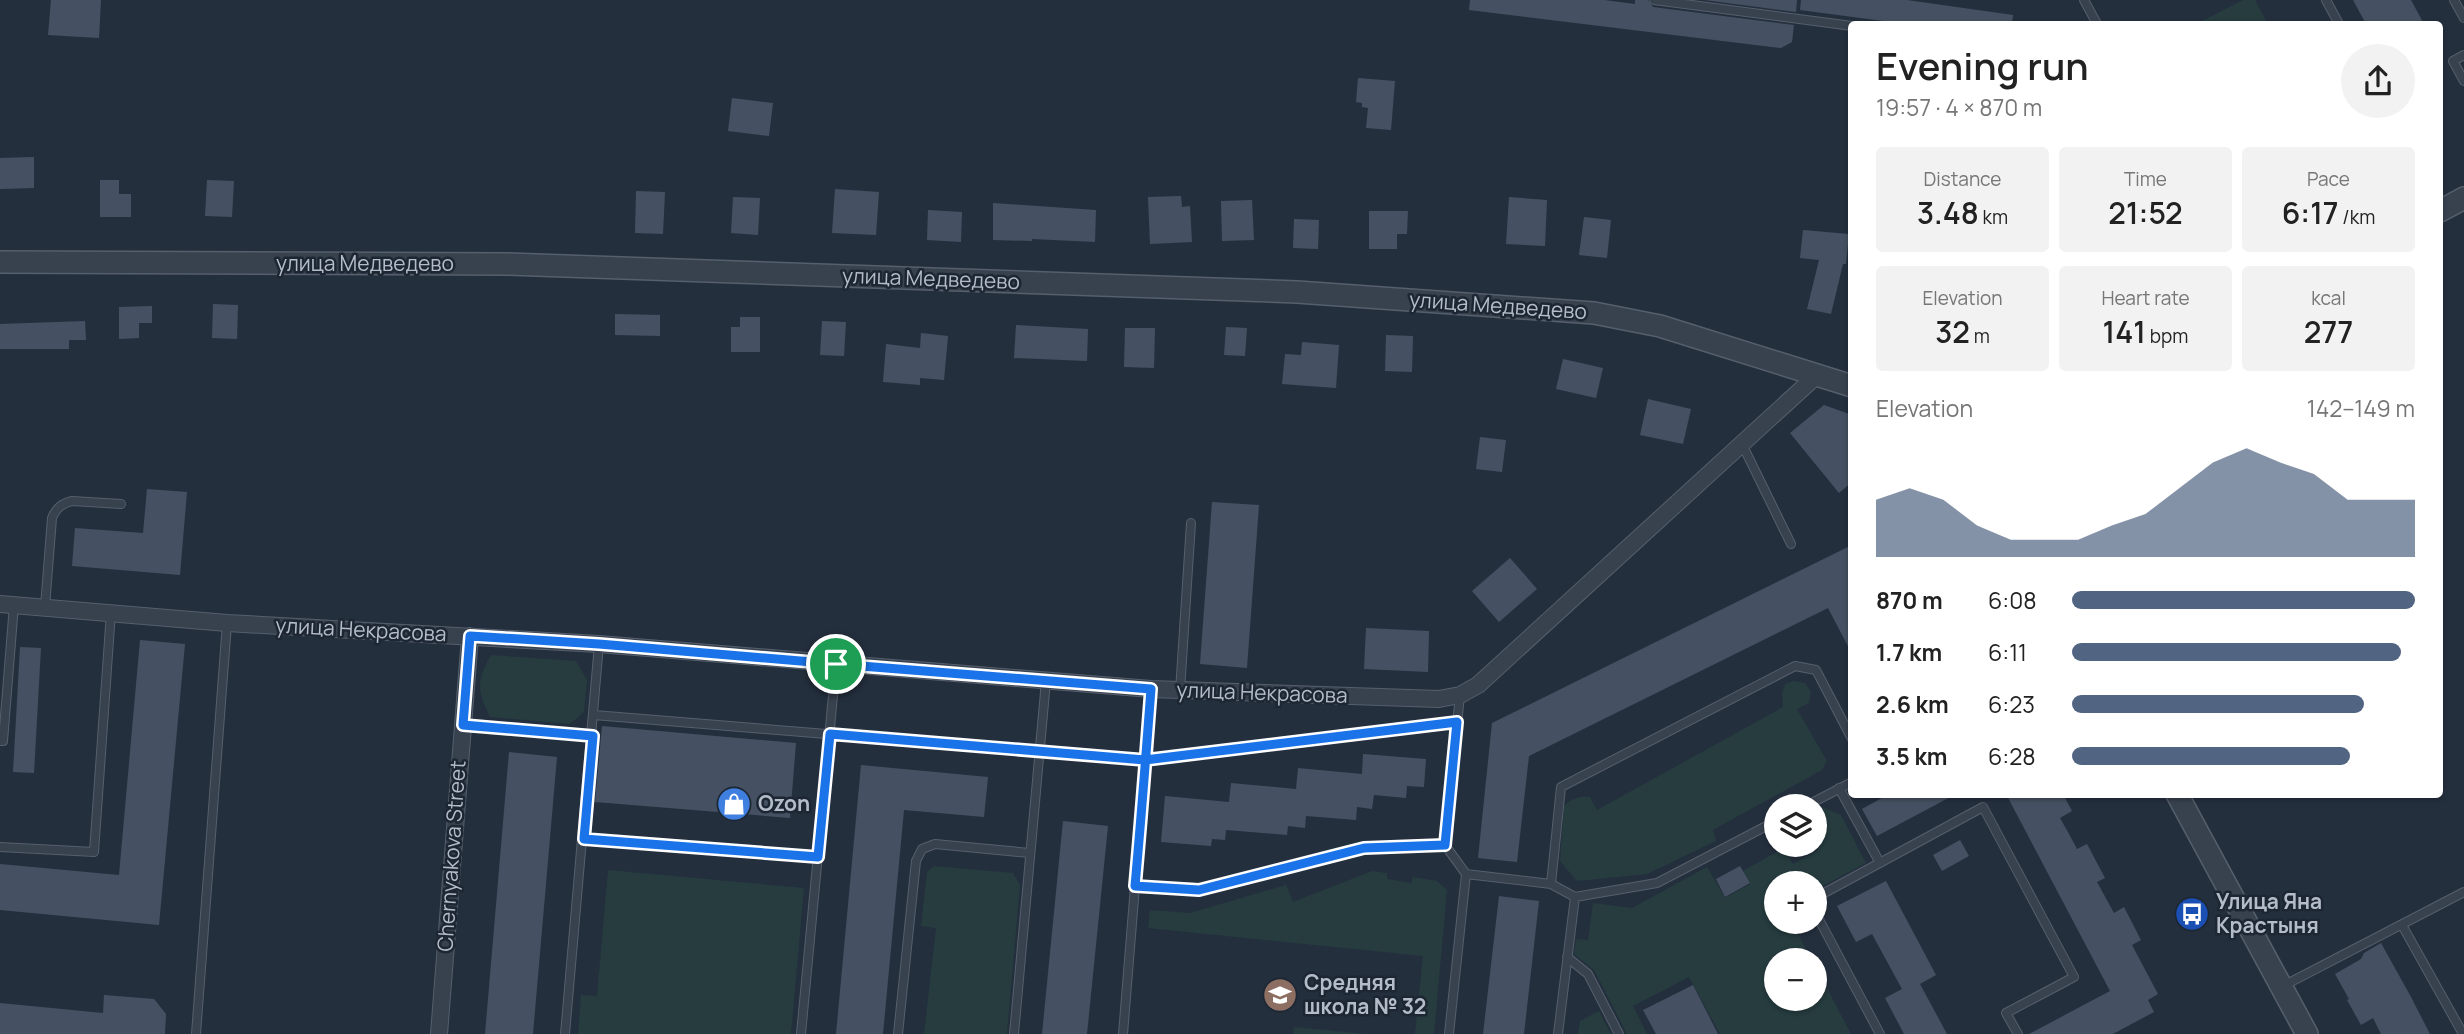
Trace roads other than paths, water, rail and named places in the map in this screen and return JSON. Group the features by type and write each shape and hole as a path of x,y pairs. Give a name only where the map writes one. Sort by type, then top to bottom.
{"street":[{"path":"2443,209 2464,198"},
{"name":"улица Медведево","path":"0,262 508,264 1297,292 1594,313 1660,326 1848,385"},
{"name":"улица Некрасова","path":"7,605 228,623 599,644 1180,691 1439,699 1460,695 1478,685 1816,376"},
{"name":"Chernyakova Street","path":"439,1034 470,636"},
{"path":"2179,798 2307,1034"}],"lane":[{"path":"1654,0 1848,25"},
{"path":"2084,0 2095,21"},
{"path":"2326,0 2337,21"},
{"path":"2455,0 2464,18"},
{"path":"2464,55 2453,61 2464,81"},
{"path":"1742,444 1791,544"},
{"path":"45,607 52,518 58,507 72,501 121,504"},
{"path":"1180,691 1191,523"},
{"path":"0,741 3,741 7,605"},
{"path":"0,847 93,852 111,612"},
{"path":"196,1034 228,623"},
{"path":"565,1034 599,644"},
{"path":"800,1034 836,664"},
{"path":"1551,884 1561,787 1795,666 1816,670 1848,731"},
{"path":"1014,1034 1046,681"},
{"path":"1123,1034 1151,689"},
{"path":"1449,1034 1466,874 1445,845 1460,695"},
{"path":"594,715 1145,760 1457,722"},
{"path":"463,725 593,736"},
{"path":"1827,795 1848,784"},
{"path":"1839,788 1880,863"},
{"path":"1827,892 1983,807 2074,977 2006,1013 2018,1034"},
{"path":"1466,874 1551,884 1575,897 1657,883 1764,827"},
{"path":"584,839 818,857"},
{"path":"898,1034 916,861 922,849 935,844 1030,853"},
{"path":"1135,886 1199,890 1364,848 1445,845"},
{"path":"2282,987 2464,892"},
{"path":"1558,1034 1575,897"},
{"path":"2402,925 2463,1034"},
{"path":"1827,934 1880,1034"},
{"path":"1567,957 1588,974 1619,1034"}],"place":[{"name":"Ozon","path":"734,804"},
{"name":"Улица Яна Крастыня","path":"2192,914"},
{"name":"Средняя школа № 32","path":"1280,995"}]}
